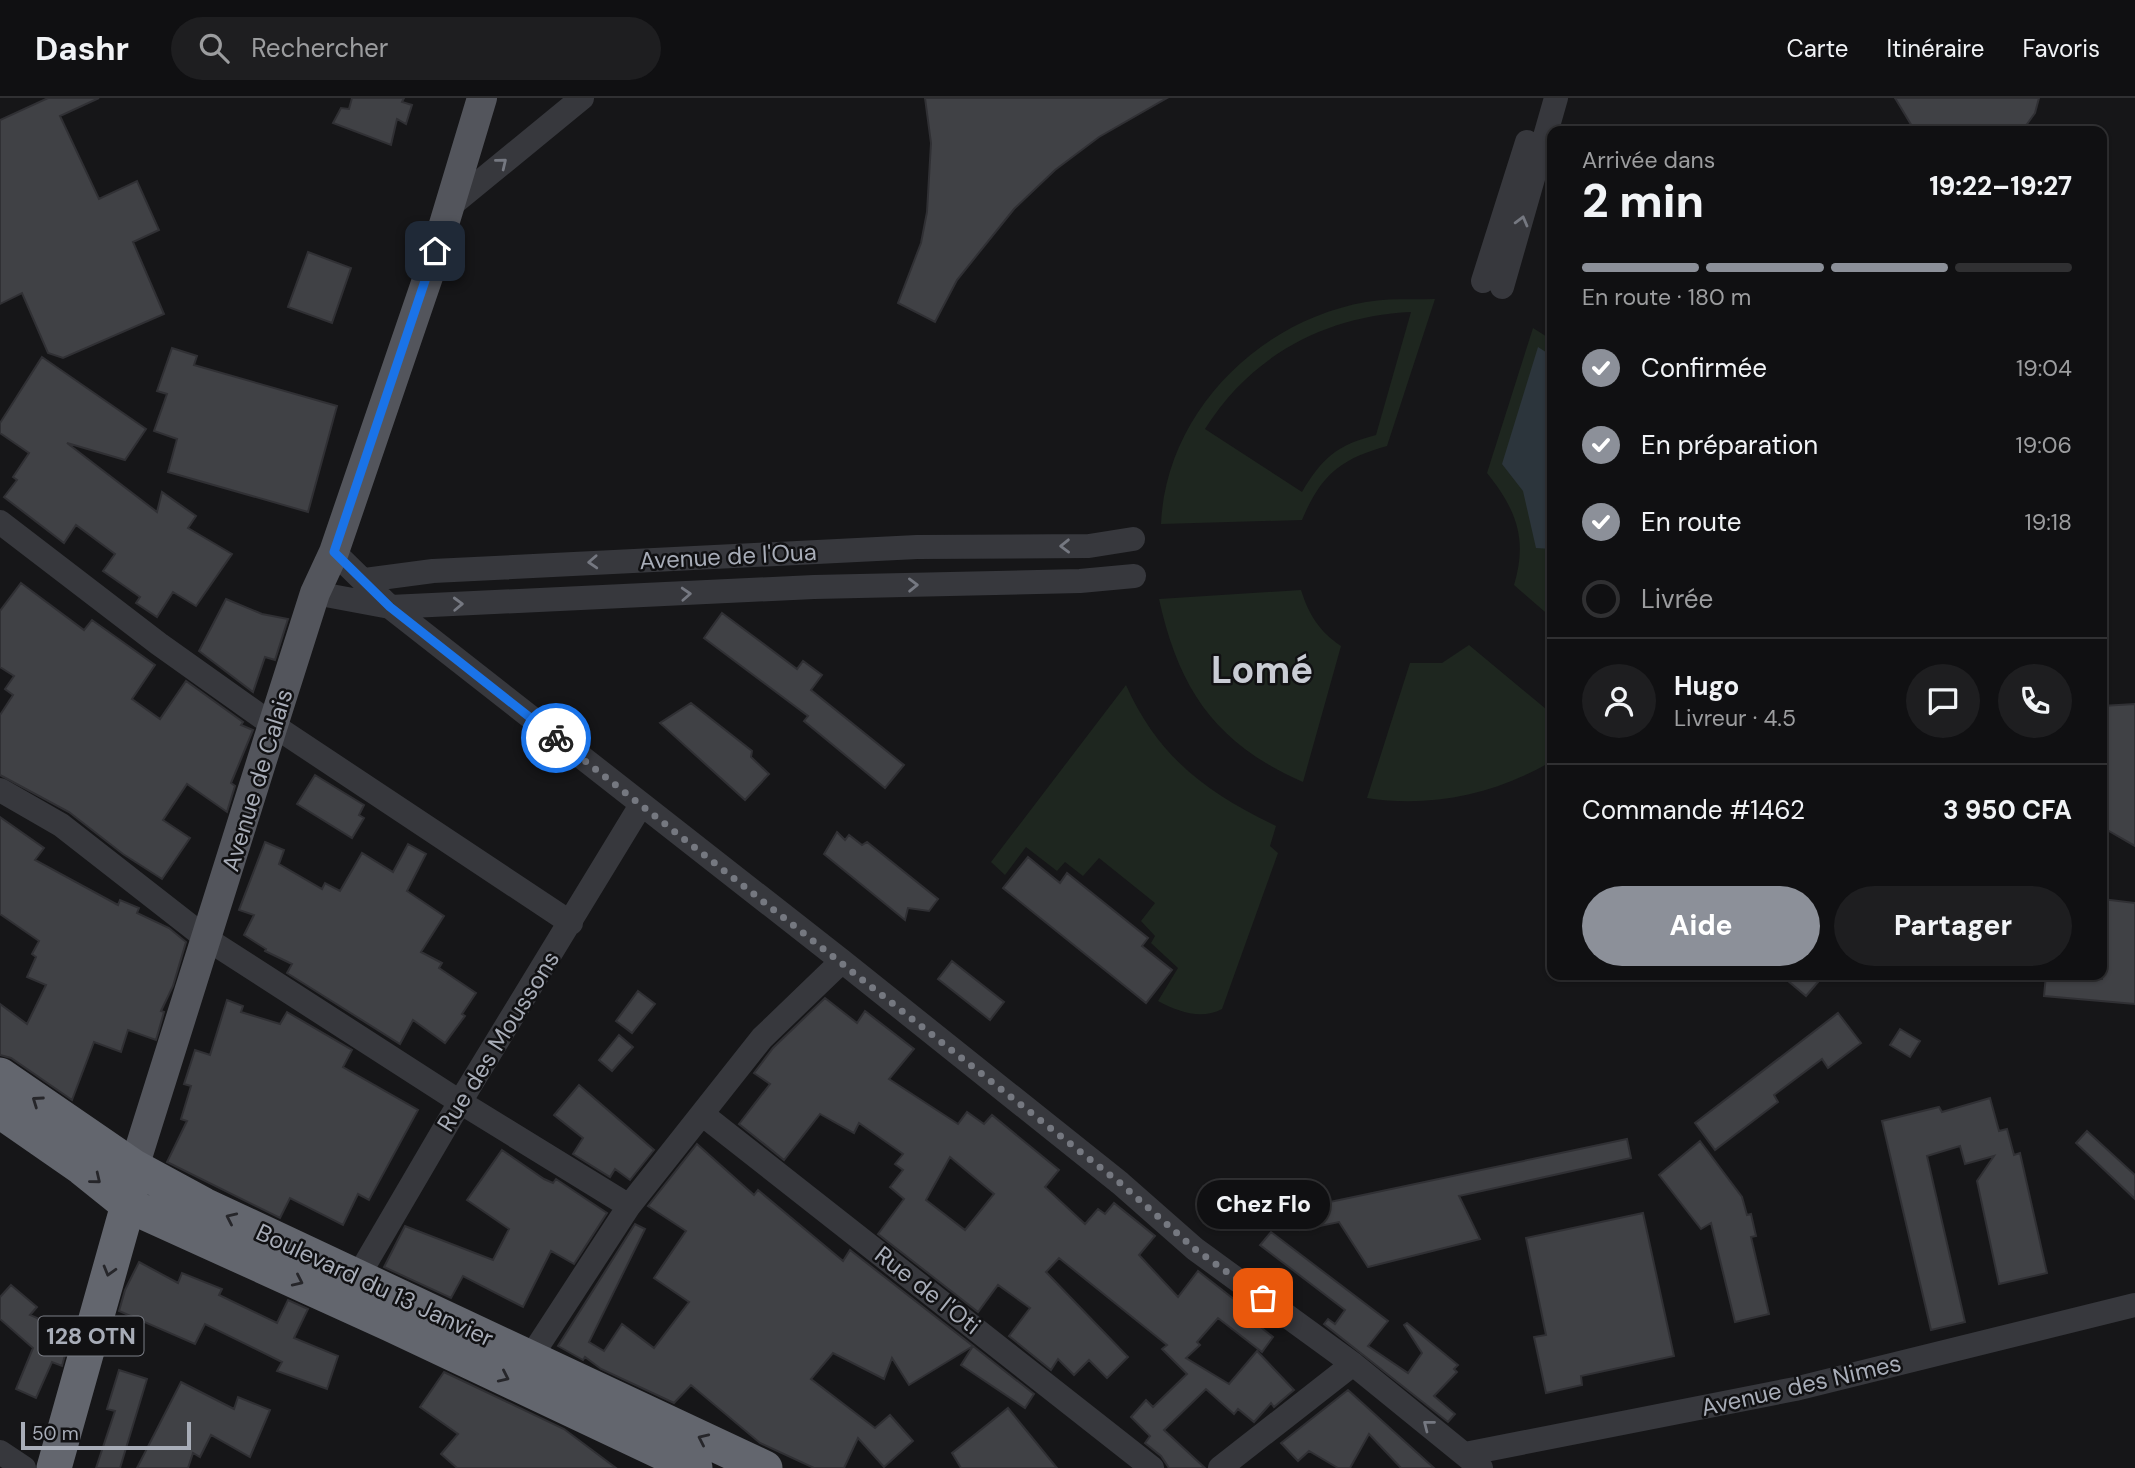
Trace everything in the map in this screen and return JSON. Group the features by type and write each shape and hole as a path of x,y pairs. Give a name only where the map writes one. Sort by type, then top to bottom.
{"highway":[{"name":"Boulevard du 13 Janvier","path":"0,1076 134,1167 204,1205 765,1468"},
{"name":"Boulevard du 13 Janvier","path":"0,1111 82,1168 128,1205 390,1324 695,1468"},
{"name":"Avenue de Calais","path":"54,1468 128,1205 134,1167"}],"main road":[{"name":"Avenue de Calais","path":"134,1167 273,725 316,593 334,552 482,98"}],"street":[{"path":"449,206 582,98"},
{"path":"1540,98 1492,284 1556,98"},
{"path":"3,532 273,725 571,923"},
{"name":"Avenue de l'Oua","path":"365,580 460,569 917,547 1089,546 1133,539"},
{"path":"334,552 390,607 842,961 1120,1183 1195,1249 1353,1364 1473,1461"},
{"name":"Avenue de l'Oua","path":"390,607 814,587 1080,581 1134,576"},
{"path":"316,593 390,607"},
{"path":"0,790 61,825 207,939 460,1102 629,1206"},
{"name":"Rue des Moussons","path":"357,1279 460,1102 641,805"},
{"path":"530,1359 629,1206 762,1038 842,961"},
{"name":"Rue de l'Oti","path":"702,1114 1152,1468"},
{"name":"Avenue des Nimes","path":"1473,1461 1795,1389 2135,1306"},
{"path":"1220,1468 1353,1364"},
{"path":"0,1452 24,1468"}],"shaded area":[{"path":"1435,299 1387,446 1344,463 1334,471 1317,491 1302,520 1161,524 1167,483 1180,445 1200,410 1225,379 1255,351 1289,329 1326,312 1374,301","holes":["1411,312 1376,435 1351,443 1332,454 1302,492 1205,429 1245,380 1293,344 1349,322"]},
{"path":"1533,328 1547,337 1547,614 1514,585 1520,553 1517,525 1505,499 1487,473"},
{"path":"1538,347 1547,353 1547,549 1536,548 1523,491 1502,464"},
{"path":"1301,590 1316,622 1341,646 1303,782 1247,750 1224,731 1206,710 1190,687 1178,661 1159,599"},
{"path":"1469,645 1547,710 1547,764 1508,782 1462,796 1415,801 1367,798 1410,663 1442,663"},
{"path":"1126,685 1153,733 1187,770 1228,800 1276,826 1270,846 1278,853 1222,1009 1214,1012 1190,1013 1158,1001 1178,968 1151,943 1155,936 1141,921 1155,903 1099,858 1083,876 1065,862 1057,871 1026,847 1005,875 991,862"}],"building":[{"path":"48,98 99,98 60,116 99,199 137,181 159,230 133,242 164,314 63,358 48,353 22,293 0,304 0,120"},
{"path":"352,98 404,98 402,102 412,105 406,124 397,119 391,145 333,123 341,108 349,109"},
{"path":"925,98 1167,98 1099,137 1055,170 1014,209 957,280 935,322 898,303 921,243 927,212 931,143"},
{"path":"1895,98 2039,98 2035,113 2026,126 1912,126"},
{"path":"308,252 351,268 332,323 288,307"},
{"path":"172,348 197,356 194,365 337,406 308,512 168,472 177,439 154,431 167,394 157,391"},
{"path":"42,357 146,429 125,460 67,443 157,512 162,492 196,516 188,528 232,554 196,606 173,592 157,617 136,603 140,597 103,571 115,554 76,525 64,543 4,497 17,480 13,477 29,453 0,433 0,423"},
{"path":"21,583 84,630 92,620 155,665 132,699 160,719 186,681 243,722 241,725 253,730 231,783 235,786 227,812 187,784 163,820 190,838 162,879 123,854 69,812 0,775 0,715 13,695 5,689 14,676 0,667 0,611"},
{"path":"226,599 262,614 288,619 275,660 265,657 253,692 199,651"},
{"path":"722,613 797,669 803,661 822,675 811,690 904,765 885,788 804,721 808,716 704,638"},
{"path":"691,703 752,751 751,757 769,774 745,800 660,723"},
{"path":"2135,704 2135,846 2107,830 2107,706"},
{"path":"315,775 364,805 359,815 364,818 352,838 297,804"},
{"path":"0,817 44,848 35,860 118,905 120,900 139,908 137,913 169,928 186,942 173,986 161,1011 164,1012 156,1040 128,1030 121,1052 94,1042 72,1100 11,1058 0,1055 0,1004 27,1024 46,985 27,977 36,957 32,954 39,941 0,914"},
{"path":"837,832 845,840 849,835 862,845 867,842 938,899 929,911 908,908 905,920 824,854"},
{"path":"265,842 284,850 279,864 322,889 325,883 340,891 362,853 393,872 408,844 426,854 407,891 444,916 421,952 442,963 439,968 476,993 462,1014 465,1016 445,1043 413,1020 400,1044 287,973 292,964 265,951 266,949 244,935 254,915 239,910"},
{"path":"1028,857 1060,883 1067,873 1148,938 1142,946 1172,970 1146,1003 1003,888"},
{"path":"2107,900 2135,903 2135,1004 2044,996 2046,980 2107,980"},
{"path":"952,961 1004,1002 990,1020 938,979"},
{"path":"1787,980 1820,980 1806,996"},
{"path":"638,991 655,1004 632,1033 616,1021"},
{"path":"825,998 857,1023 865,1011 914,1049 889,1079 958,1124 967,1112 984,1124 992,1115 1059,1170 1045,1187 1085,1224 1098,1209 1105,1214 1114,1203 1155,1236 1139,1255 1178,1297 1198,1271 1240,1304 1237,1308 1273,1337 1262,1352 1218,1318 1197,1342 1200,1345 1186,1358 1229,1384 1257,1351 1294,1390 1274,1407 1271,1403 1254,1422 1238,1409 1234,1414 1206,1389 1164,1430 1205,1468 1169,1468 1161,1456 1145,1443 1150,1436 1131,1417 1146,1400 1153,1407 1187,1374 1162,1349 1167,1345 1059,1258 1046,1272 1128,1357 1107,1378 1089,1360 1074,1375 1058,1359 1051,1370 1009,1336 1030,1308 998,1285 978,1312 878,1234 904,1199 890,1187 903,1170 895,1164 903,1154 859,1123 854,1133 820,1114 784,1160 739,1124 770,1084 754,1073 773,1048","holes":["950,1157 994,1194 965,1230 926,1200"]},
{"path":"227,1000 243,1006 241,1012 280,1024 287,1012 352,1050 343,1067 418,1110 369,1200 358,1194 343,1225 290,1198 280,1218 167,1162 187,1121 181,1119 191,1086 184,1084 195,1050 210,1055"},
{"path":"1838,1013 1861,1043 1828,1068 1822,1059 1774,1095 1778,1102 1715,1150 1695,1123"},
{"path":"1900,1029 1920,1041 1910,1057 1890,1045"},
{"path":"619,1035 633,1047 612,1071 599,1060"},
{"path":"579,1085 654,1150 630,1180 615,1169 610,1177 573,1154 583,1138 554,1115"},
{"path":"1990,1098 1999,1131 2007,1129 2014,1155 2020,1153 2047,1273 1999,1284 1977,1181 1994,1156 1965,1164 1960,1146 1927,1156 1965,1322 1931,1330 1882,1121 1939,1107 1942,1112"},
{"path":"2087,1131 2135,1175 2135,1199 2076,1143"},
{"path":"1627,1139 1631,1158 1459,1196 1480,1239 1368,1267 1339,1222 1300,1230 1292,1210"},
{"path":"1700,1141 1742,1197 1747,1215 1751,1214 1756,1236 1751,1237 1769,1314 1735,1322 1711,1223 1701,1229 1659,1175"},
{"path":"697,1144 754,1195 758,1190 843,1261 850,1250 973,1346 909,1385 892,1358 884,1379 833,1353 811,1379 875,1428 890,1415 913,1441 884,1467 858,1438 844,1468 814,1468 760,1443 691,1385 674,1403 558,1346 635,1224 645,1229 589,1342 604,1351 622,1324 654,1348 689,1302 654,1278 686,1231 648,1206"},
{"path":"502,1150 544,1179 553,1183 556,1179 607,1213 574,1264 551,1251 523,1307 463,1276 451,1298 384,1267 405,1226 493,1260 509,1229 467,1200"},
{"path":"1643,1213 1674,1356 1581,1376 1582,1385 1546,1393 1534,1337 1546,1335 1526,1238"},
{"path":"1271,1232 1388,1321 1368,1346 1408,1373 1422,1353 1404,1325 1407,1323 1458,1365 1454,1369 1457,1372 1434,1396 1455,1414 1448,1422 1324,1324 1328,1319 1335,1324 1345,1310 1260,1245"},
{"path":"139,1262 178,1283 182,1273 222,1289 219,1295 277,1323 288,1300 308,1309 294,1338 338,1356 327,1389 277,1371 282,1362 205,1324 195,1344 119,1311 125,1290"},
{"path":"11,1285 37,1307 30,1315 71,1333 62,1366 52,1362 36,1398 16,1389 33,1348 0,1319 0,1297"},
{"path":"973,1346 1034,1394 1025,1408 961,1365"},
{"path":"119,1370 147,1379 120,1468 96,1468 115,1411 107,1409"},
{"path":"444,1372 564,1429 616,1468 457,1468 441,1454 458,1434 420,1407"},
{"path":"181,1382 234,1409 238,1397 270,1410 250,1457 211,1435 200,1457 193,1453 188,1468 137,1468"},
{"path":"1348,1390 1434,1468 1401,1468 1369,1434 1350,1468 1338,1468 1309,1451 1298,1461 1281,1443"},
{"path":"1008,1408 1057,1468 961,1468 952,1453"}],"way so far":[{"path":"556,738 1120,1183 1195,1249 1263,1298"}],"place":[{"name":"Chez Flo","path":"1263,1298"}],"district":[{"name":"Lomé","path":"1262,670"}],"route":[{"path":"435,251 346,508 334,552 390,607 556,738"}]}
